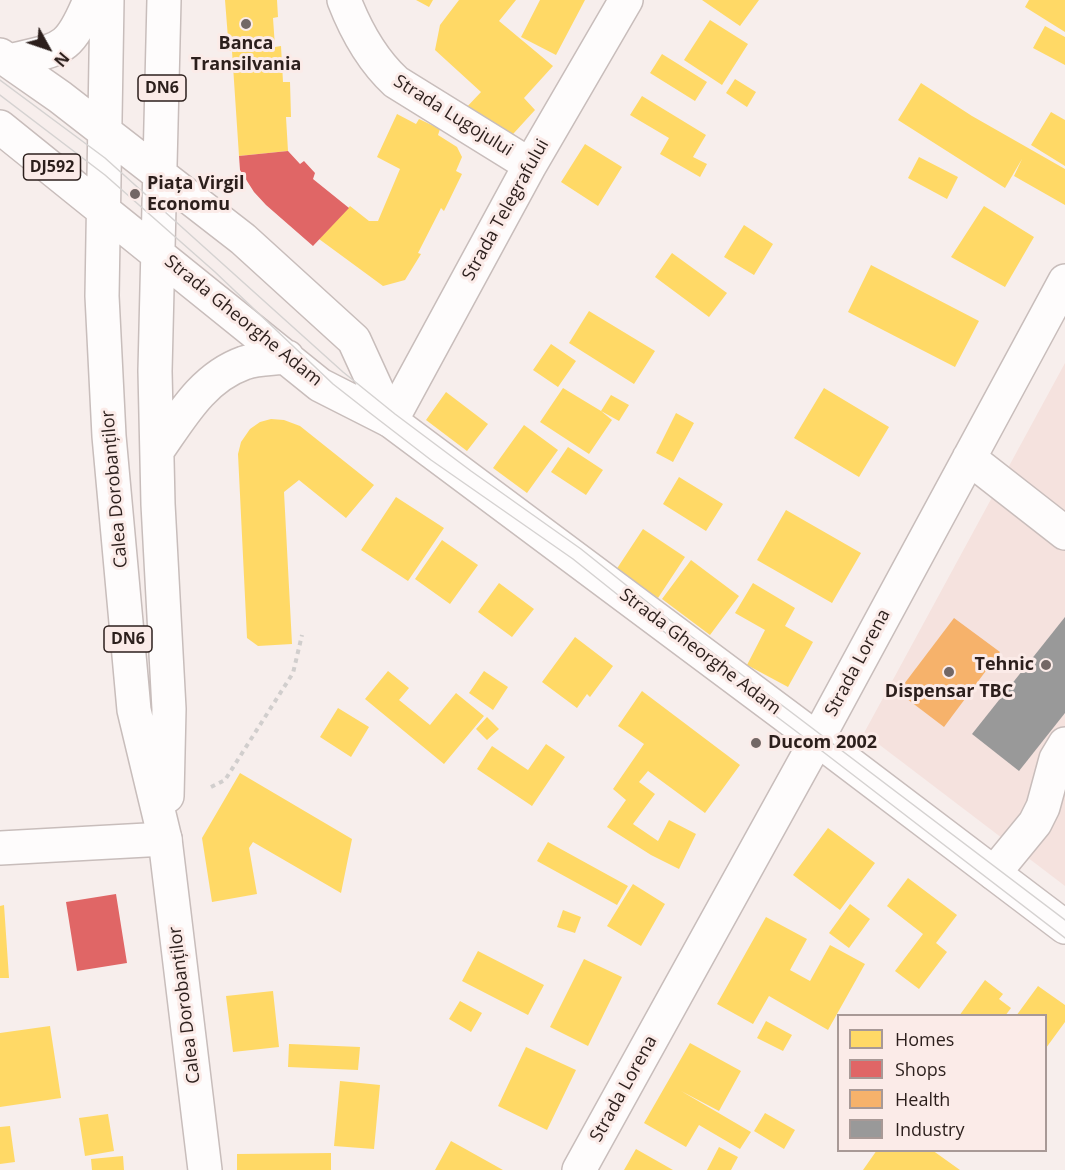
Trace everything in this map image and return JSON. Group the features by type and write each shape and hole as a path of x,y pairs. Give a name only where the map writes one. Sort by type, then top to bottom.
{"main road":[{"path":"5,58 56,50 64,45 75,33 90,0"},
{"name":"DN6","path":"106,134 107,0"},
{"name":"DN6","path":"158,253 164,0"},
{"name":"Strada Lugojului","path":"344,0 366,46 396,82 530,165"},
{"name":"Strada Telegrafului","path":"391,421 530,165 626,0"},
{"name":"Strada Gheorghe Adam","path":"5,58 60,97 243,239 354,340 391,421"},
{"name":"DJ592","path":"0,127 104,209"},
{"name":"Calea Dorobanților","path":"106,134 102,296 110,436 134,710 165,840 205,1170"},
{"name":"Strada Gheorghe Adam","path":"104,209 320,385 391,421 1065,927"},
{"name":"Calea Dorobanților","path":"158,253 155,371 169,709 165,840"},
{"name":"Strada Lorena","path":"579,1170 1063,290"},
{"path":"157,451 198,393 212,379 246,362 286,357"},
{"path":"969,458 1065,533"},
{"path":"994,873 1035,823 1043,807 1056,759 1065,744"},
{"path":"0,848 165,840"}],"path":[{"path":"211,787 225,780 293,673 302,635"}],"shaded area":[{"path":"1065,363 1065,886 864,733"}],"building: Homes":[{"path":"225,0 277,0 278,17 273,18 275,47 281,46 283,82 290,82 291,117 286,117 288,151 239,156 232,51 229,51"},
{"path":"416,0 433,0 429,7"},
{"path":"459,0 516,0 499,21 553,66 524,98 535,110 503,145 464,110 481,92 435,50 440,25"},
{"path":"540,0 585,0 556,55 521,37"},
{"path":"702,0 759,0 740,26"},
{"path":"1029,0 1065,0 1065,32 1025,7"},
{"path":"710,20 748,44 722,85 684,60"},
{"path":"1045,26 1065,37 1065,65 1033,48"},
{"path":"662,54 707,82 695,101 650,73"},
{"path":"735,79 756,92 747,107 726,93"},
{"path":"921,83 972,116 1065,169 1065,205 1014,176 1022,159 1005,188 898,120"},
{"path":"642,96 706,135 693,157 707,164 700,177 660,154 669,138 630,115"},
{"path":"1051,112 1065,120 1065,166 1031,145"},
{"path":"397,114 416,124 419,119 440,129 438,135 457,147 462,157 456,171 462,174 444,211 441,208 418,253 421,254 405,280 383,286 319,239 350,206 369,221 378,221 400,169 377,157"},
{"path":"585,144 622,167 598,206 561,182"},
{"path":"919,157 958,177 947,199 908,178"},
{"path":"984,206 1034,237 1005,287 951,257"},
{"path":"744,225 773,244 754,275 724,257"},
{"path":"672,253 727,293 709,317 655,277"},
{"path":"871,265 979,321 955,367 848,312"},
{"path":"589,311 655,351 634,384 569,343"},
{"path":"551,344 576,361 558,387 533,370"},
{"path":"563,388 612,420 589,454 540,422"},
{"path":"824,388 889,427 859,477 794,438"},
{"path":"446,392 488,424 467,451 426,420"},
{"path":"611,395 629,405 619,421 601,411"},
{"path":"676,413 694,423 673,462 656,453"},
{"path":"271,419 284,420 300,426 374,485 346,518 299,480 284,492 292,644 258,646 247,638 238,454 241,442 250,429 260,422"},
{"path":"524,425 558,450 527,493 493,468"},
{"path":"568,447 603,470 586,495 551,472"},
{"path":"679,477 723,504 706,531 663,504"},
{"path":"396,497 444,528 408,581 361,550"},
{"path":"786,510 861,553 832,603 757,560"},
{"path":"643,529 685,557 658,598 616,570"},
{"path":"442,540 478,565 450,604 415,579"},
{"path":"691,560 739,596 710,635 662,599"},
{"path":"499,583 534,609 512,637 478,612"},
{"path":"753,583 795,608 785,626 813,642 788,687 747,665 765,630 735,613"},
{"path":"575,637 613,666 590,697 587,694 577,708 542,682"},
{"path":"388,671 409,688 399,700 430,725 456,693 484,716 444,764 365,699"},
{"path":"484,671 508,687 493,710 469,693"},
{"path":"642,691 740,765 705,813 648,771 639,782 655,794 633,824 658,841 669,820 696,834 679,869 651,855 607,827 626,800 613,789 644,744 618,726"},
{"path":"338,708 369,727 351,757 320,737"},
{"path":"487,717 499,729 487,740 476,729"},
{"path":"546,744 565,757 532,806 477,769 492,746 528,770"},
{"path":"240,773 352,839 341,893 253,842 249,848 257,894 212,902 202,838"},
{"path":"828,828 875,863 840,910 793,875"},
{"path":"548,842 628,886 617,905 537,861"},
{"path":"908,878 957,915 936,943 947,952 919,989 895,971 923,934 887,906"},
{"path":"633,884 665,904 641,946 607,926"},
{"path":"850,904 870,919 849,948 829,933"},
{"path":"4,905 9,978 0,978 0,906"},
{"path":"563,910 581,917 575,933 557,927"},
{"path":"766,917 807,939 790,970 810,981 830,945 865,964 828,1030 769,996 753,1024 717,1004"},
{"path":"478,951 544,985 528,1015 462,981"},
{"path":"584,959 622,977 588,1046 550,1027"},
{"path":"985,980 1003,994 999,999 1011,1008 1006,1014 960,1014"},
{"path":"1038,986 1065,1005 1065,1022 1047,1047 1047,1014 1017,1014"},
{"path":"273,991 279,1047 233,1052 226,996"},
{"path":"460,1001 482,1013 471,1032 449,1019"},
{"path":"766,1021 792,1035 783,1051 757,1038"},
{"path":"50,1026 61,1098 0,1107 0,1033"},
{"path":"690,1043 741,1071 719,1111 681,1091 751,1132 740,1149 699,1125 686,1147 644,1123"},
{"path":"289,1044 360,1047 358,1070 288,1067"},
{"path":"526,1047 576,1070 547,1130 498,1106"},
{"path":"340,1081 380,1085 374,1149 334,1146"},
{"path":"765,1113 795,1130 784,1149 754,1131"},
{"path":"108,1114 114,1151 85,1156 79,1118"},
{"path":"10,1126 15,1162 0,1164 0,1127"},
{"path":"451,1141 503,1170 435,1170"},
{"path":"719,1147 738,1157 731,1170 707,1170"},
{"path":"636,1149 673,1170 624,1170"},
{"path":"876,1152 935,1152 960,1170 863,1170"},
{"path":"331,1153 331,1170 237,1170 237,1154"},
{"path":"123,1156 124,1170 92,1170 91,1159"}],"building: Shops":[{"path":"288,151 300,164 304,161 315,173 313,179 349,208 313,246 266,205 254,192 240,170 239,156"},
{"path":"116,894 127,963 77,971 66,902"}],"building: Health":[{"name":"Dispensar TBC","path":"954,618 1000,652 944,727 898,692"}],"building: Industry":[{"name":"Tehnic","path":"1065,617 1065,713 1019,771 972,734"}],"tram line":[{"path":"0,80 105,158 343,372 395,414 581,549 671,621 1065,920"},
{"path":"0,95 105,175 215,272 333,384 431,460 573,559 663,631 1065,938"}],"place":[{"name":"Banca Transilvania","path":"246,24"},
{"name":"Piața Virgil Economu","path":"135,194"},
{"name":"Tehnic","path":"1046,665"},
{"name":"Dispensar TBC","path":"949,672"},
{"name":"Ducom 2002","path":"756,743"}]}
